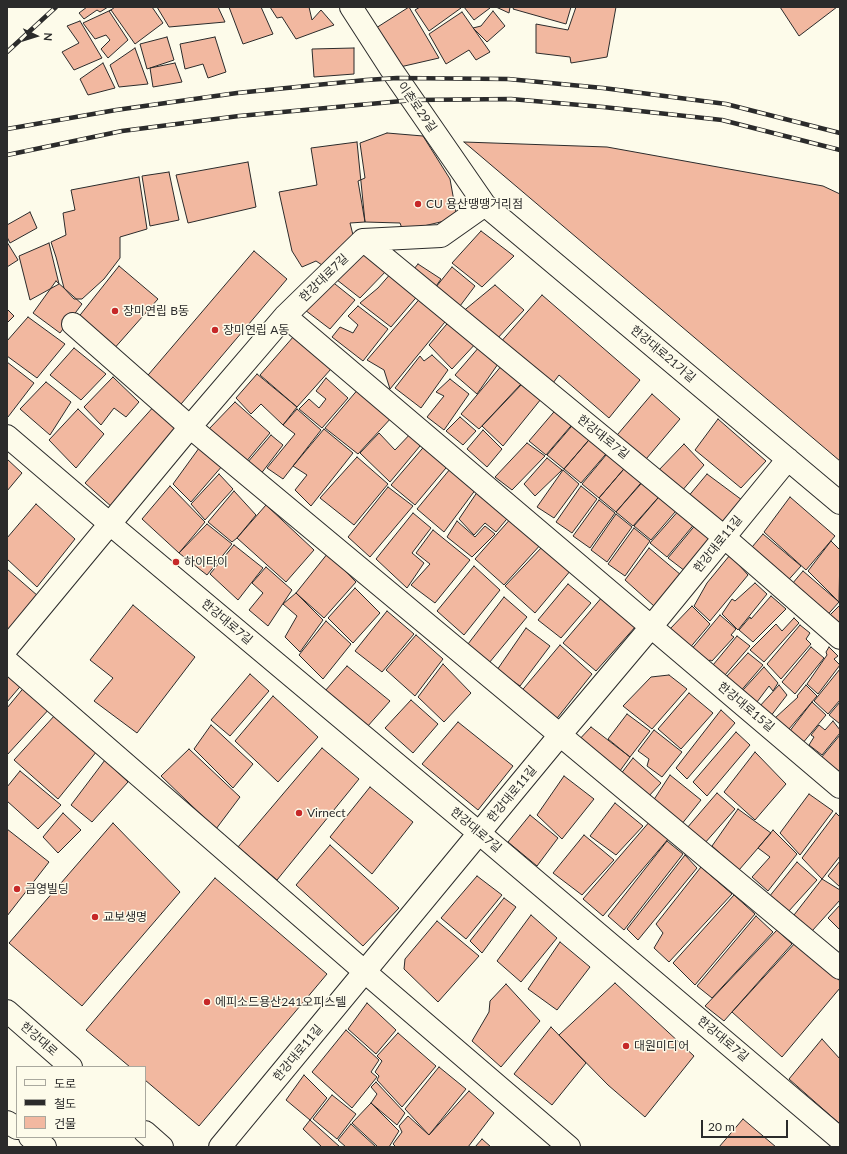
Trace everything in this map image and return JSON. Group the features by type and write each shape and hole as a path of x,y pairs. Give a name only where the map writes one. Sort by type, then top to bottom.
{"street":[{"name":"이촌로29길","path":"351,7 391,69 485,205"},
{"path":"363,240 440,236 485,205"},
{"name":"한강대로21가길","path":"485,205 840,503"},
{"name":"한강대로7길","path":"7,648 190,427 285,316 363,240 724,537 840,638"},
{"path":"285,316 651,627"},
{"path":"73,324 190,427 840,968"},
{"path":"7,436 110,524"},
{"name":"한강대로11길","path":"220,1147 651,627 788,459"},
{"name":"한강대로7길","path":"110,524 479,833 840,1139"},
{"name":"한강대로15길","path":"651,627 840,787"},
{"path":"7,661 569,1147"},
{"name":"한강대로","path":"7,1011 70,1066"},
{"path":"7,1122 16,1127"},
{"path":"146,1133 162,1147"},
{"path":"32,1138 45,1147"},
{"path":"834,1147 840,1139"}],"building":[{"path":"87,7 108,7 100,12 97,10 84,19 79,13"},
{"path":"115,7 152,7 163,23 135,44 111,10"},
{"path":"157,7 218,7 225,22 169,27"},
{"path":"229,7 261,7 273,34 243,44"},
{"path":"270,7 309,7 312,20 321,10 334,25 296,39 282,17 277,18"},
{"path":"409,7 439,58 400,67 376,28"},
{"path":"420,7 461,8 429,31 415,10"},
{"path":"464,7 488,7 490,8 474,20"},
{"path":"496,7 510,7 509,13"},
{"path":"514,7 571,7 566,24 513,9"},
{"path":"576,7 616,7 607,57 571,63 570,57 536,53 536,24 568,30"},
{"path":"780,7 837,7 799,36"},
{"path":"111,10 109,11 128,40 108,58 101,49 110,40 106,35 95,39 83,23"},
{"path":"493,11 505,26 487,42 473,28 481,26"},
{"path":"462,12 490,52 476,60 469,50 446,64 429,34"},
{"path":"80,21 102,58 74,70 62,52 79,43 67,26"},
{"path":"167,37 174,60 147,69 140,44"},
{"path":"215,37 226,72 208,78 203,64 185,69 180,44"},
{"path":"135,48 148,84 119,87 110,65"},
{"path":"354,48 354,74 314,77 312,49"},
{"path":"103,63 115,88 88,95 80,79"},
{"path":"175,63 182,82 153,87 150,68"},
{"path":"387,133 423,136 450,179 457,218 403,231 400,223 365,222 358,181 365,178 360,143"},
{"path":"357,142 365,222 350,223 355,243 328,269 316,261 302,267 292,251 279,192 317,185 311,148"},
{"path":"464,142 607,147 823,186 840,194 840,461"},
{"path":"248,162 256,207 188,223 176,175"},
{"path":"169,172 179,220 150,226 142,176"},
{"path":"139,177 147,229 120,237 120,258 104,279 82,299 74,299 64,288 51,242 66,235 63,213 75,210 71,190"},
{"path":"30,212 37,228 10,243 7,237 7,225"},
{"path":"481,231 514,256 482,287 452,263"},
{"path":"7,242 18,260 7,267"},
{"path":"49,243 59,284 30,300 19,256"},
{"path":"364,246 389,268 360,298 332,276"},
{"name":"장미연립 A동","path":"254,251 287,279 176,410 143,381"},
{"path":"418,264 441,279 432,292 410,274"},
{"name":"장미연립 B동","path":"119,266 158,299 112,351 73,324"},
{"path":"452,267 475,286 457,310 432,292"},
{"path":"393,271 420,293 391,327 360,303 378,288"},
{"path":"330,280 355,300 330,329 301,307"},
{"path":"56,281 82,304 60,333 33,313"},
{"path":"495,285 524,310 495,341 461,313"},
{"path":"423,295 449,317 390,389 384,370 367,360"},
{"path":"542,295 640,380 609,418 559,375 550,387 499,344"},
{"path":"358,306 388,329 363,361 332,337 340,327 353,333 358,325 348,316"},
{"path":"7,309 14,316 7,323"},
{"path":"28,317 65,344 37,378 7,356 7,341"},
{"path":"452,318 478,341 452,369 429,345"},
{"path":"294,336 331,369 297,407 260,375"},
{"path":"480,346 498,364 477,394 455,375"},
{"path":"74,348 106,374 81,400 50,375"},
{"path":"432,355 448,370 421,408 395,388 420,356 424,361"},
{"path":"7,362 34,383 8,417 7,416"},
{"path":"503,364 521,384 479,429 461,414"},
{"path":"257,374 297,407 283,425 261,404 251,414 236,398"},
{"path":"113,377 139,402 126,417 114,408 101,425 84,407"},
{"path":"326,378 348,398 322,428 299,409 309,399 319,408 326,399 316,391"},
{"path":"450,379 469,394 444,430 427,417 444,396 436,392"},
{"path":"46,382 71,402 50,435 20,409"},
{"path":"522,384 541,399 503,446 482,426"},
{"path":"360,387 392,417 358,454 325,428"},
{"path":"652,394 680,419 641,465 612,441"},
{"path":"235,402 270,433 245,463 208,430"},
{"path":"156,404 181,427 113,508 85,483"},
{"path":"559,406 576,420 546,455 529,441"},
{"path":"78,409 104,434 76,468 49,440"},
{"path":"297,409 321,430 283,479 267,468 295,434 283,425"},
{"path":"460,417 476,431 463,445 446,431"},
{"path":"718,419 766,461 741,488 695,450"},
{"path":"577,420 594,434 564,469 547,455"},
{"path":"324,429 353,453 311,506 295,490 307,475 293,466"},
{"path":"414,430 425,440 390,482 360,453 379,433 395,450"},
{"path":"483,430 502,449 487,467 467,449"},
{"path":"594,434 611,448 581,483 564,469"},
{"path":"271,435 283,445 260,475 247,463"},
{"path":"428,442 451,462 415,505 391,485"},
{"path":"527,443 545,456 512,490 495,477"},
{"path":"202,444 223,465 191,502 173,484"},
{"path":"684,444 704,465 681,492 656,473"},
{"path":"611,449 629,463 599,498 582,484"},
{"path":"357,457 388,484 354,525 320,498"},
{"path":"547,458 562,470 535,496 524,484"},
{"path":"7,459 22,473 7,491"},
{"path":"455,463 479,485 444,532 417,509"},
{"path":"629,463 646,477 616,512 599,498"},
{"path":"563,470 579,484 554,518 537,507"},
{"path":"219,474 233,489 205,520 191,504"},
{"path":"707,474 742,500 721,526 687,498"},
{"path":"647,477 664,491 633,526 616,512"},
{"path":"170,486 205,522 179,553 142,519"},
{"path":"581,486 597,499 572,533 556,522"},
{"path":"388,487 413,506 370,557 348,537"},
{"path":"480,488 511,514 496,532 485,523 474,535 459,519"},
{"path":"234,491 256,515 232,542 208,522"},
{"path":"664,491 681,505 651,540 634,526"},
{"path":"790,497 835,536 806,570 764,532"},
{"path":"599,500 615,513 590,548 573,536"},
{"path":"36,504 75,539 37,587 7,559 7,538"},
{"path":"266,505 314,550 286,582 237,538"},
{"path":"681,508 696,522 667,557 650,543"},
{"path":"413,513 431,528 412,553 424,563 407,588 376,559"},
{"path":"616,514 632,527 607,562 591,550"},
{"path":"513,516 542,543 504,585 475,559"},
{"path":"457,521 475,537 485,526 495,534 472,557 447,537"},
{"path":"697,523 715,538 685,571 668,558"},
{"path":"207,524 232,544 207,575 179,553"},
{"path":"634,528 650,541 625,576 608,564"},
{"path":"433,530 470,560 435,603 411,585 430,564 416,553"},
{"path":"763,534 801,566 783,586 747,553"},
{"path":"831,541 840,550 839,602 808,571"},
{"path":"234,545 263,568 238,600 210,574"},
{"path":"543,546 571,570 535,613 505,586"},
{"path":"649,548 681,575 654,606 625,580"},
{"path":"328,553 356,582 324,618 296,593"},
{"path":"730,555 748,575 710,621 694,606 707,583"},
{"path":"474,566 500,590 464,635 437,611"},
{"path":"266,567 292,590 268,626 249,610 263,593 252,583"},
{"path":"7,569 38,596 7,636"},
{"path":"803,571 839,602 823,620 787,590"},
{"path":"755,583 767,594 738,630 722,614 732,599 735,601"},
{"path":"568,584 591,603 561,638 538,620"},
{"path":"355,588 380,613 353,643 328,618"},
{"path":"296,593 323,620 300,652 285,637 297,616 283,604"},
{"path":"603,596 636,626 596,671 563,643"},
{"path":"771,596 786,609 753,642 739,630"},
{"path":"504,597 527,617 489,663 468,644"},
{"path":"133,605 195,657 137,733 94,701 113,678 90,660"},
{"path":"840,605 840,634 824,621"},
{"path":"692,606 710,624 688,650 669,630"},
{"path":"387,611 414,634 382,672 355,651"},
{"path":"720,615 736,629 731,635 734,637 712,661 710,660 706,663 690,651"},
{"path":"794,618 799,623 764,662 750,650 776,624 782,631"},
{"path":"326,621 351,644 323,679 299,655"},
{"path":"800,625 810,633 806,639 811,644 781,679 767,664"},
{"path":"526,628 550,646 520,686 497,670"},
{"path":"416,635 443,659 415,696 386,670"},
{"path":"737,636 750,646 725,675 713,665"},
{"path":"560,645 592,674 554,722 519,694"},
{"path":"811,647 824,658 795,694 782,682"},
{"path":"829,647 838,656 834,659 840,665 818,694 807,684 827,655 826,652"},
{"path":"748,653 763,665 739,693 726,677"},
{"path":"443,664 471,693 444,722 418,697"},
{"path":"347,666 390,701 367,727 325,691"},
{"path":"764,667 778,683 773,691 769,686 757,702 743,690"},
{"path":"7,668 24,682 7,702"},
{"path":"840,669 840,700 828,714 814,701"},
{"path":"250,674 269,691 230,736 211,720"},
{"path":"669,675 687,689 652,729 623,706 651,677"},
{"path":"26,685 51,707 7,755 7,708"},
{"path":"779,685 787,695 770,717 759,707"},
{"path":"806,685 817,696 789,729 775,718 798,697 797,696"},
{"path":"689,693 713,713 681,749 658,729"},
{"path":"273,696 318,737 278,782 235,741"},
{"path":"411,700 438,724 413,753 385,728"},
{"path":"812,702 826,715 802,744 789,732"},
{"path":"840,702 840,724 829,715"},
{"path":"721,710 735,723 687,779 676,768"},
{"path":"56,714 97,751 58,799 14,760"},
{"path":"627,714 650,731 630,757 608,739"},
{"path":"833,721 840,730 840,733 822,755 809,745 814,737 811,735 819,725 825,730"},
{"path":"458,722 513,766 478,810 422,764"},
{"path":"211,725 253,764 233,788 194,749"},
{"path":"591,727 630,757 617,775 576,743"},
{"path":"654,730 682,752 662,777 647,766 649,759 638,751"},
{"path":"736,732 750,745 707,796 693,782"},
{"path":"840,735 840,773 821,758"},
{"name":"Virnect","path":"322,748 359,779 277,880 238,847"},
{"path":"189,749 240,797 216,829 161,776"},
{"path":"755,752 786,784 755,820 724,792"},
{"path":"633,758 661,783 647,798 620,775"},
{"path":"105,760 128,782 92,822 71,805"},
{"path":"20,771 61,805 38,829 7,801 7,787"},
{"path":"670,775 701,800 681,825 653,801"},
{"path":"564,776 594,799 562,839 537,815"},
{"path":"370,787 413,822 372,874 330,837"},
{"path":"717,793 735,809 704,844 687,828"},
{"path":"809,794 833,811 800,855 780,833"},
{"path":"615,803 643,826 616,855 590,836"},
{"path":"738,809 771,833 739,870 712,846"},
{"path":"63,813 81,830 58,853 43,837"},
{"path":"836,813 840,817 840,856 822,879 802,858"},
{"path":"530,815 558,838 537,866 508,842"},
{"path":"651,820 669,838 603,916 583,899"},
{"name":"교보생명","path":"113,823 180,892 82,1006 9,943"},
{"name":"금영빌딩","path":"7,829 49,862 7,916"},
{"path":"773,830 797,854 768,891 752,877 770,857 758,848"},
{"path":"584,835 614,860 582,895 553,873"},
{"path":"667,841 683,854 624,930 608,916"},
{"path":"330,845 399,908 363,946 296,885"},
{"path":"685,855 697,868 638,940 627,929"},
{"path":"840,861 840,887 828,876"},
{"path":"797,862 817,880 788,912 769,897"},
{"path":"701,867 732,894 669,962 654,948 663,933 656,924"},
{"path":"477,876 502,895 466,939 441,918"},
{"name":"에피소드용산241오피스텔","path":"215,878 327,974 199,1126 146,1081 146,1066 129,1066 86,1030"},
{"path":"822,879 840,890 840,900 812,931 794,915"},
{"path":"734,895 755,914 695,985 673,963"},
{"path":"504,898 516,907 482,953 470,941"},
{"path":"840,905 840,930 828,918"},
{"path":"531,915 557,938 521,982 497,961"},
{"path":"756,916 773,932 712,998 697,986"},
{"path":"437,921 479,956 438,1002 404,969 405,959"},
{"path":"777,930 792,944 724,1021 705,1006"},
{"path":"560,942 590,967 557,1010 528,989"},
{"path":"796,942 840,981 840,988 782,1057 732,1012"},
{"name":"대원미디어","path":"615,983 694,1056 645,1117 608,1085 559,1035"},
{"path":"506,984 540,1021 501,1067 472,1041 489,1012 490,1001"},
{"path":"367,1003 396,1030 376,1054 348,1029"},
{"path":"551,1027 586,1063 552,1105 514,1074"},
{"path":"346,1030 379,1060 371,1072 377,1077 352,1108 312,1072"},
{"path":"398,1033 436,1066 402,1107 377,1080 379,1076 375,1072 382,1061 377,1056"},
{"path":"822,1039 840,1059 840,1124 789,1079"},
{"path":"439,1067 466,1089 429,1135 405,1109"},
{"path":"304,1075 327,1098 310,1120 286,1100"},
{"path":"376,1082 405,1113 397,1125 371,1103 377,1094 371,1087"},
{"path":"469,1091 494,1113 468,1147 396,1147 393,1144 402,1132 399,1126 408,1116 429,1135"},
{"path":"332,1095 356,1114 337,1139 313,1119"},
{"path":"371,1103 399,1131 389,1147 378,1147 352,1123"},
{"path":"743,1119 776,1147 719,1147"},
{"path":"310,1120 340,1147 322,1147 303,1129"},
{"path":"351,1124 376,1147 346,1147 338,1140"},
{"path":"482,1139 491,1147 475,1147"}],"railway":[{"path":"7,52 56,7"},
{"path":"7,129 116,110 237,93 397,78 508,79 603,88 726,104 840,133"},
{"path":"7,155 122,131 239,116 413,100 511,99 722,120 840,150"}],"place":[{"name":"CU 용산땡땡거리점","path":"418,204"},
{"name":"장미연립 B동","path":"115,311"},
{"name":"장미연립 A동","path":"215,330"},
{"name":"하이타이","path":"176,562"},
{"name":"Virnect","path":"299,813"},
{"name":"금영빌딩","path":"17,889"},
{"name":"교보생명","path":"95,917"},
{"name":"에피소드용산241오피스텔","path":"207,1002"},
{"name":"대원미디어","path":"626,1046"}]}
